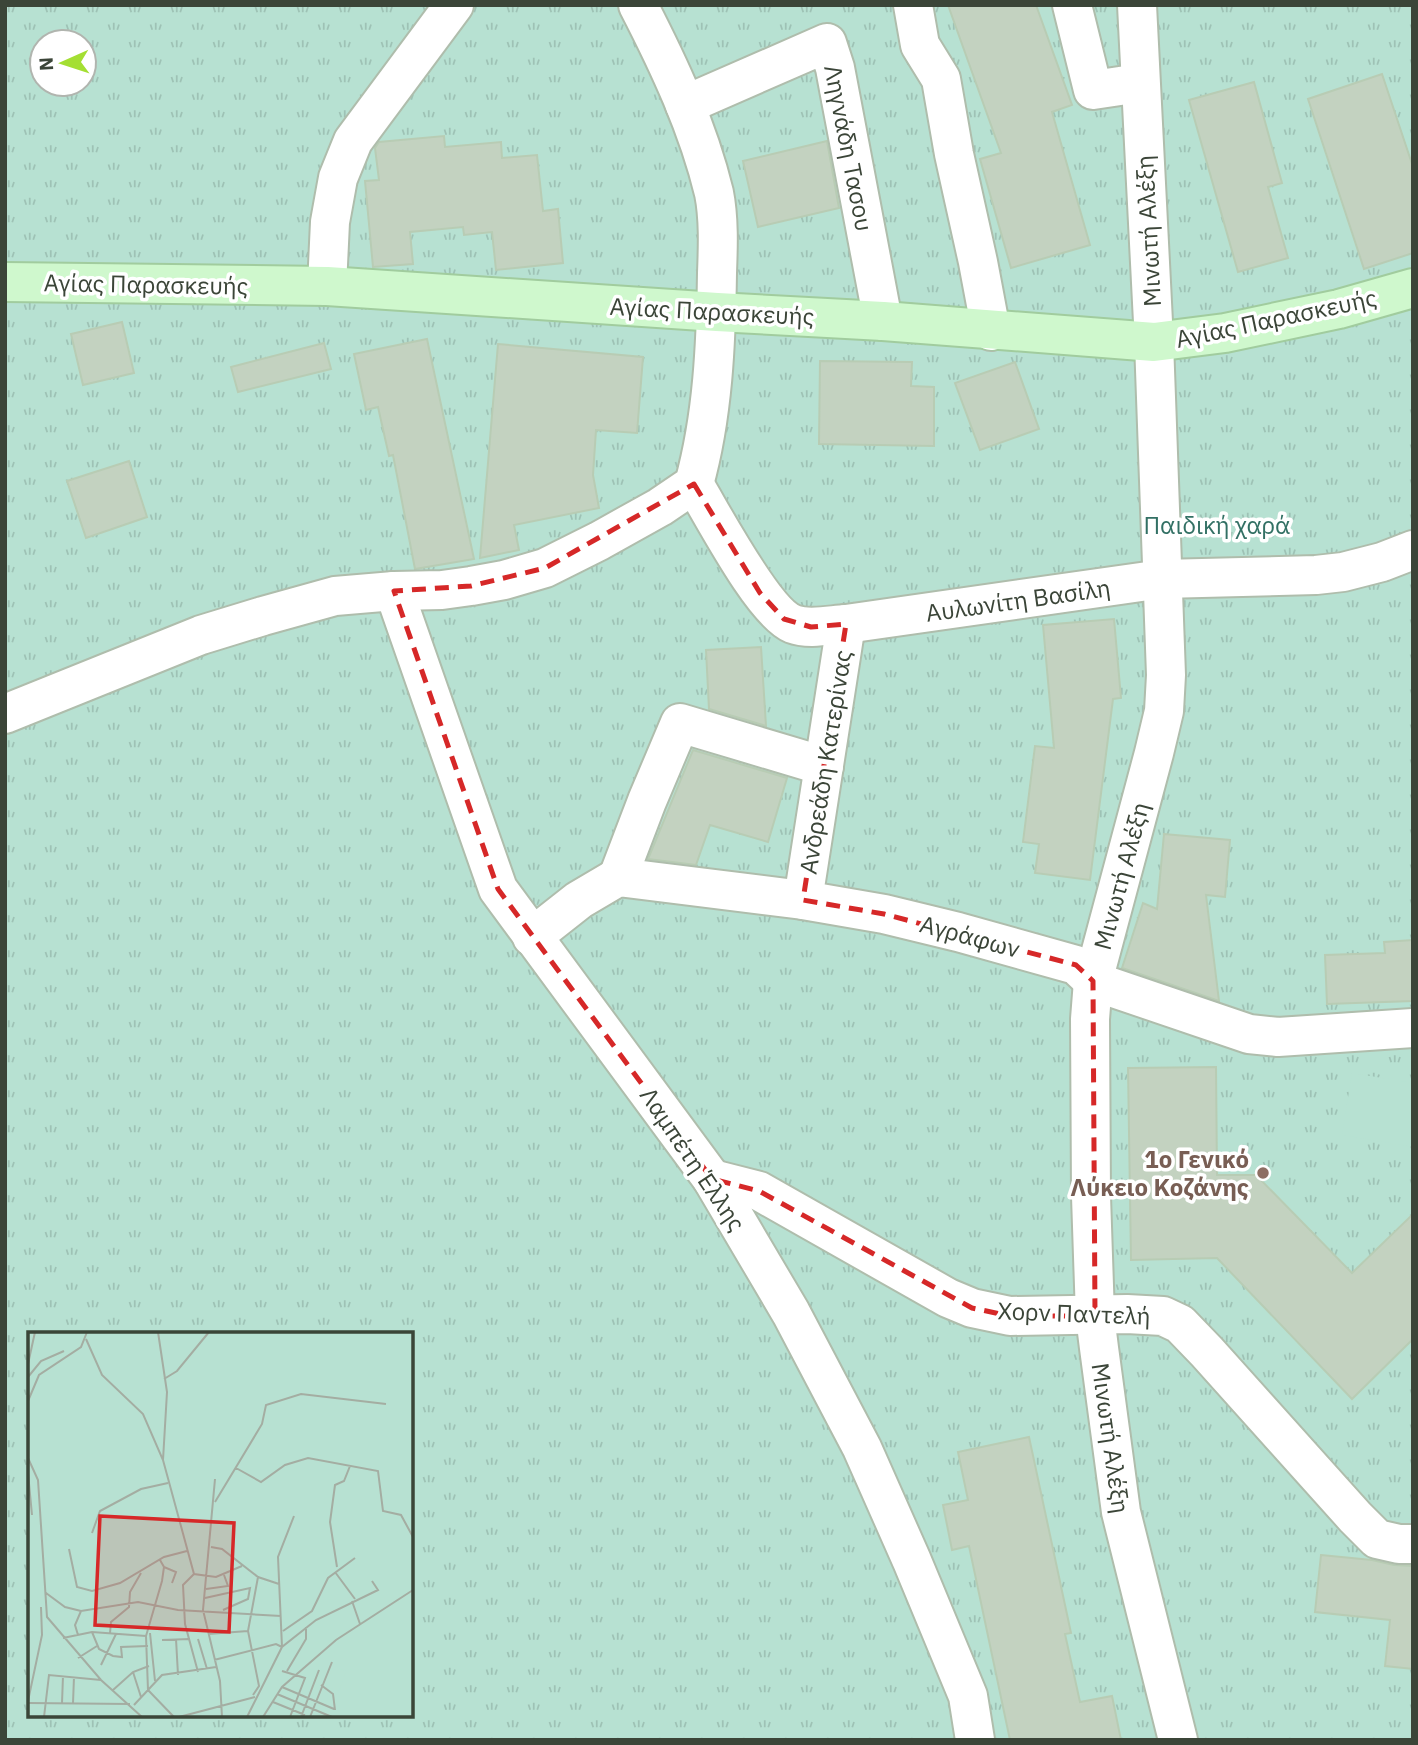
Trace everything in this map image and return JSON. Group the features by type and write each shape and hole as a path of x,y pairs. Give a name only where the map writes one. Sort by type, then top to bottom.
{"street":[{"path":"327,286 330,222 338,178 353,141 454,5"},
{"path":"5,714 226,627 335,596 442,590 504,580 545,568 600,541 694,484 702,455 717,312 718,240 714,195 685,105 638,5"},
{"path":"914,5 920,45 941,79 991,331"},
{"path":"1072,5 1093,90 1140,83"},
{"name":"Μινωτή Αλέξη","path":"1138,5 1166,675 1164,711 1154,753 1093,981 1090,1018 1091,1196 1095,1316 1108,1430 1121,1512 1178,1740"},
{"name":"Ληγνάδη Τασου","path":"685,105 827,43 835,68 883,321"},
{"name":"Αγίας Παρασκευής","path":"5,282 327,286 883,321 1154,342 1225,333 1339,309 1413,288"},
{"name":"Αυλωνίτη Βασίλη","path":"694,484 760,593 784,619 795,625 811,627 1162,579 1343,572 1413,551"},
{"name":"Λαμπέτη Έλλης","path":"394,592 498,889 712,1179 791,1313 862,1448 912,1561 968,1696 975,1740"},
{"name":"Ανδρεάδη Κατερίνας","path":"803,900 846,624"},
{"path":"532,937 579,900 618,877 680,723 824,766"},
{"name":"Αγράφων","path":"618,877 803,900 884,914 958,932 1076,965 1093,981 1249,1034 1278,1037 1413,1028"},
{"name":"Χορν Παντελή","path":"712,1179 759,1191 948,1298 972,1308 1010,1316 1163,1316 1180,1324 1377,1539 1413,1544"}],"highlighted area":[{"path":"694,484 760,593 784,619 811,627 846,624 803,900 884,914 1076,965 1093,981 1095,1316 1010,1316 972,1308 759,1191 712,1179 498,889 394,591 471,586 545,568"}],"green space":[{"name":"Παιδική χαρά","path":"5,5 1413,5 1413,1740 5,1740"},
{"path":"1352,1073 1413,1083 1413,1147 1342,1135"}],"building":[{"path":"948,5 1036,5 1072,105 1052,112 1090,245 1011,268 980,159 1001,153"},
{"path":"1382,74 1413,167 1413,253 1364,269 1308,99"},
{"path":"1254,82 1282,183 1268,187 1288,258 1238,272 1189,100"},
{"path":"444,136 445,147 501,142 502,158 537,155 543,211 558,209 563,263 496,270 492,232 464,235 463,227 410,232 413,264 373,267 365,181 379,180 375,148 379,142"},
{"path":"827,141 839,208 758,227 743,161"},
{"path":"122,322 134,373 83,385 71,334"},
{"path":"427,339 474,559 415,569 393,455 389,456 378,407 366,410 354,354"},
{"path":"324,343 331,369 238,392 231,367"},
{"path":"498,344 643,357 637,433 596,430 593,475 599,508 514,525 519,550 480,558"},
{"path":"820,361 912,362 911,386 934,387 934,446 819,444"},
{"path":"1015,362 1039,429 980,450 955,383"},
{"path":"129,461 147,517 86,538 67,481"},
{"path":"1114,619 1121,698 1113,699 1090,880 1035,873 1039,844 1023,842 1035,746 1054,748 1043,625"},
{"path":"761,647 766,726 709,709 706,650"},
{"path":"693,750 787,778 768,842 710,825 696,865 648,859"},
{"path":"1164,834 1230,840 1225,897 1206,895 1219,1001 1122,968 1143,903 1157,909"},
{"path":"1413,940 1413,1001 1327,1004 1325,955 1385,953 1384,942"},
{"path":"1216,1067 1217,1175 1256,1175 1352,1273 1413,1214 1413,1339 1352,1399 1217,1258 1131,1260 1128,1068"},
{"path":"1029,1437 1071,1633 1065,1634 1080,1702 1112,1696 1121,1740 1010,1740 969,1546 952,1550 943,1505 968,1500 958,1452"},
{"path":"1321,1555 1413,1566 1413,1669 1385,1666 1390,1620 1315,1612"}],"place":[{"name":"1ο Γενικό Λύκειο Κοζάνης","path":"1263,1173"}]}
